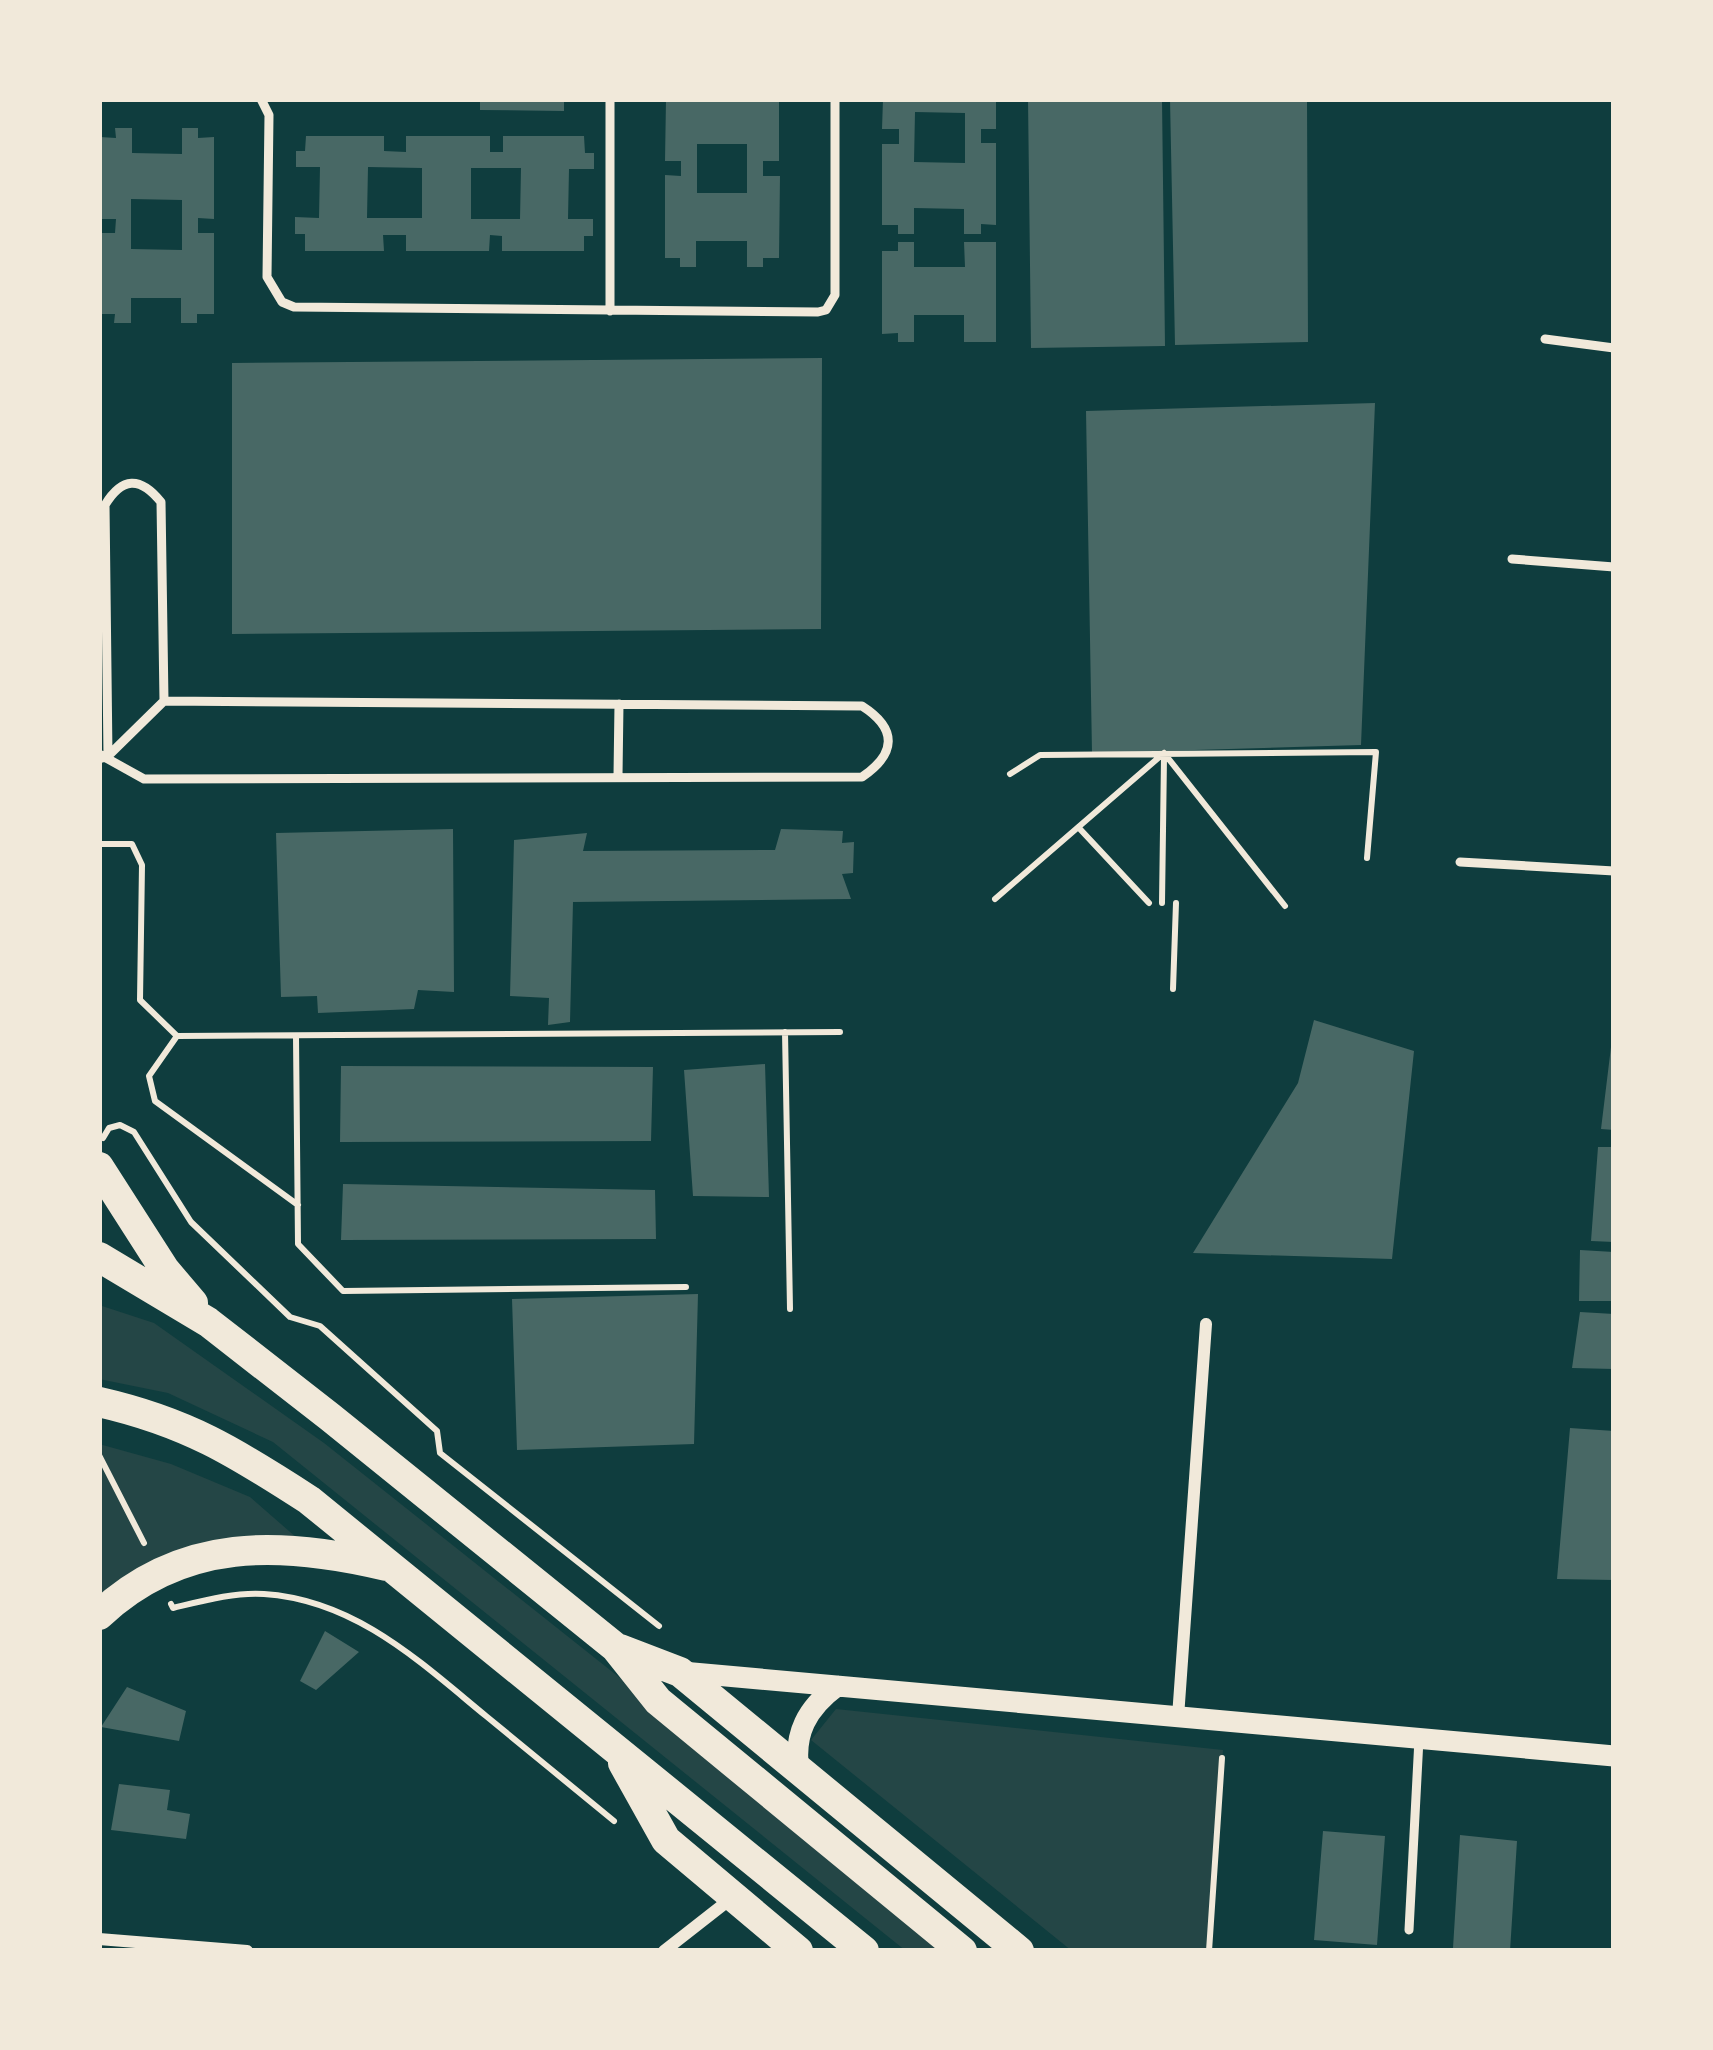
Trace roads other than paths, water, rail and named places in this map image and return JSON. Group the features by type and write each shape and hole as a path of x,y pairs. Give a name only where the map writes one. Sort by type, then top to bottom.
{"main road":[{"path":"99,1167 164,1270 208,1322"},
{"path":"99,1257 208,1322 615,1647 658,1701 962,1951"},
{"path":"99,1402 177,1424 220,1443 309,1500 864,1951"},
{"path":"99,1615 158,1571 215,1554 327,1553 398,1569"},
{"path":"615,1647 680,1672 1019,1951"},
{"path":"614,1747 666,1840 798,1951"}],"street":[{"path":"1178,1718 1206,1324"},
{"path":"680,1672 1614,1756"},
{"path":"799,1771 798,1737 806,1716 837,1687"},
{"path":"664,1951 734,1897"},
{"path":"99,1939 247,1951"}],"lane":[{"path":"261,99 269,116 267,278 282,302 294,307 610,310 826,310 835,295 835,99"},
{"path":"610,99 610,310"},
{"path":"1545,339 1614,348"},
{"path":"102,757 105,505 115,489 131,482 149,487 161,502 164,701"},
{"path":"1512,559 1614,567"},
{"path":"164,701 862,706 880,717 890,739 882,763 862,777 144,778 102,757 164,701"},
{"path":"618,776 619,704"},
{"path":"1460,862 1614,872"},
{"path":"1409,1930 1419,1739"}]}
